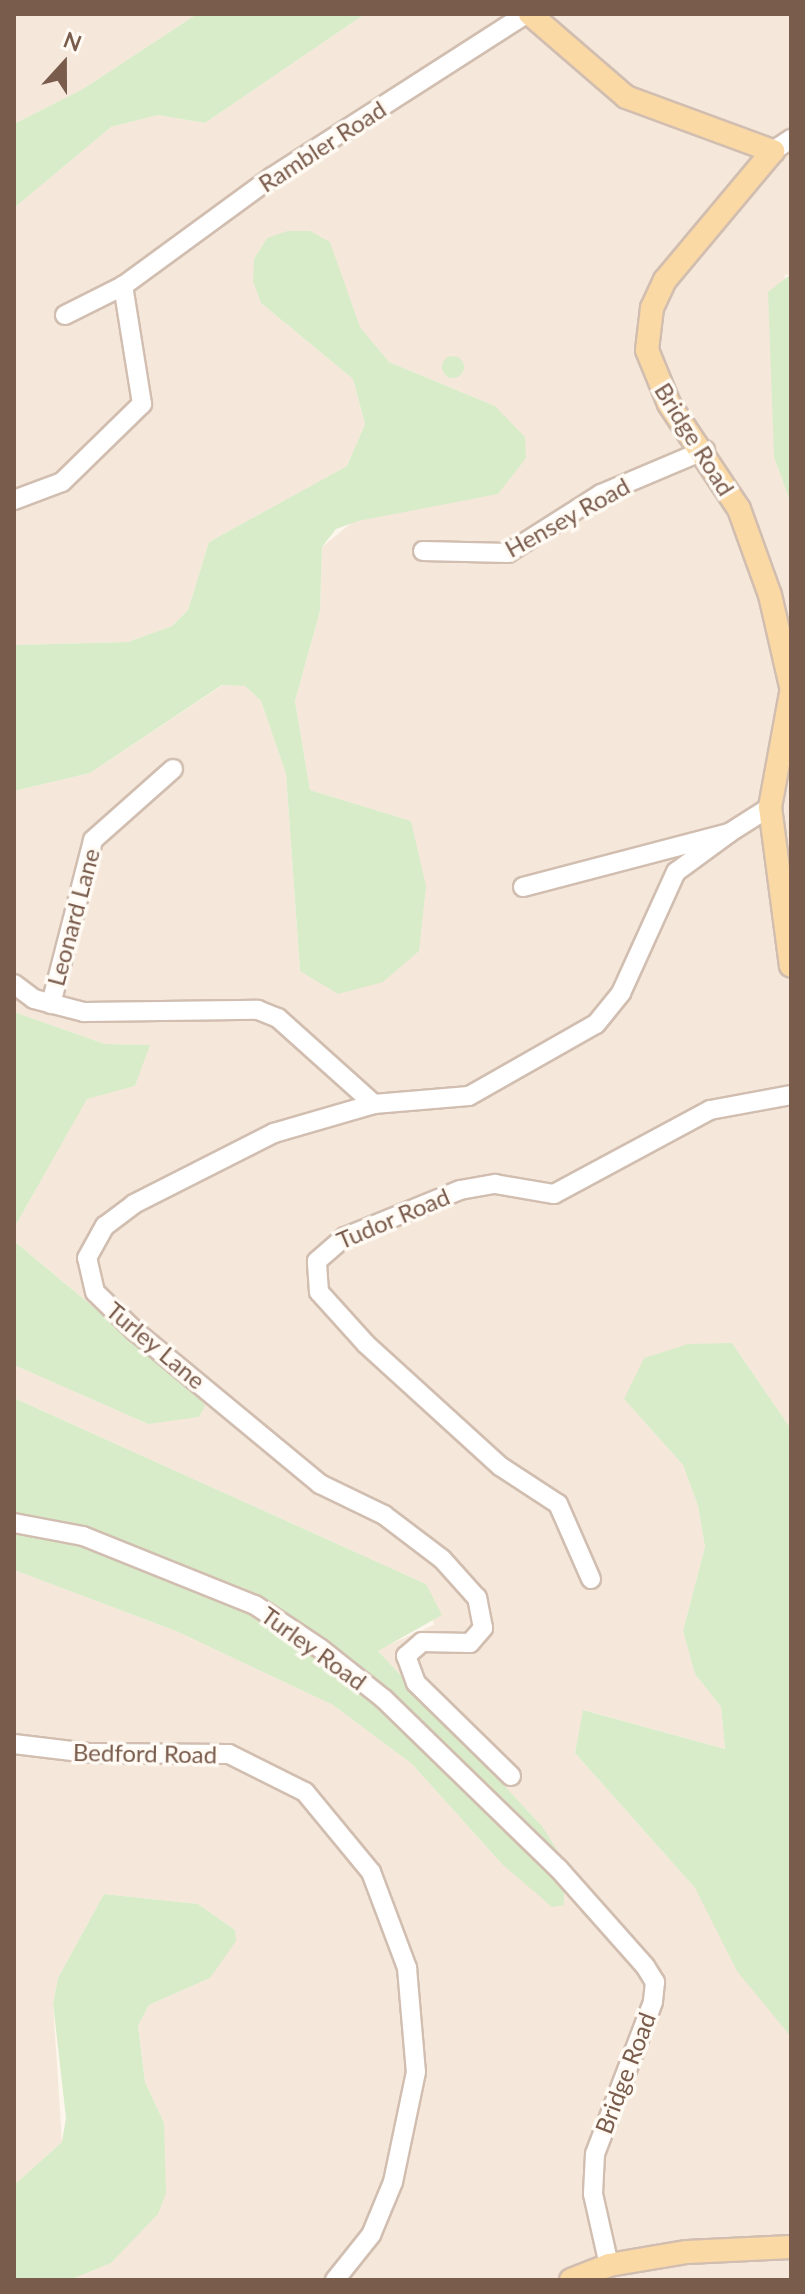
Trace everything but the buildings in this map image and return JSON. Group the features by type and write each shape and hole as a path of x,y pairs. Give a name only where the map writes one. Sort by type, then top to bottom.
{"main road":[{"path":"528,14 626,97 782,145"},
{"name":"Bridge Road","path":"782,145 679,261 652,308 650,366 739,509 770,595 791,690 770,807 791,966"},
{"path":"571,2280 609,2265 791,2247"}],"street":[{"name":"Rambler Road","path":"65,315 123,286 272,177 528,14"},
{"path":"14,500 62,482 142,404 123,286"},
{"name":"Hensey Road","path":"423,551 508,553 601,494 705,450"},
{"name":"Leonard Lane","path":"51,1004 93,840 173,769"},
{"path":"523,887 729,833 770,807"},
{"name":"Turley Lane","path":"511,1776 416,1683 406,1656 422,1642 470,1643 483,1628 477,1598 442,1559 384,1515 320,1484 116,1314 86,1275 105,1226 134,1204 274,1133 374,1104 469,1096 596,1024 621,993 676,872 729,833"},
{"path":"14,984 51,1004 136,1015 258,1010 278,1018 374,1104"},
{"name":"Tudor Road","path":"591,1579 558,1504 500,1466 366,1344 319,1292 317,1261 345,1237 460,1190 495,1184 554,1194 710,1110 791,1095"},
{"name":"Turley Road","path":"14,1523 83,1536 255,1605 384,1699 558,1868"},
{"name":"Bedford Road","path":"14,1744 88,1753 229,1754 305,1792 371,1872 407,1968 416,2072 393,2182 371,2235 335,2280"},
{"name":"Bridge Road","path":"558,1868 655,1982 595,2154 593,2194 609,2265"}],"shaded area":[{"path":"14,14 197,14 83,89 14,124"},
{"path":"365,14 791,14 791,274 785,275 774,457 791,504 791,1429 732,1343 624,1399 683,1465 698,1506 705,1547 683,1631 695,1674 721,1707 725,1749 584,1710 575,1753 695,1888 791,2037 791,2280 70,2280 111,2263 164,2123 145,2082 138,2026 149,2005 210,1978 235,1930 198,1904 104,1894 58,1978 53,2003 62,2142 14,2185 14,1570 176,1631 333,1705 412,1764 502,1864 542,1826 377,1650 434,1625 426,1584 14,1398 14,1365 148,1424 199,1395 14,1241 14,1228 87,1098 135,1086 149,1045 105,1044 14,1012 14,791 90,773 223,685 245,686 261,701 286,774 300,971 411,821 310,790 295,701 320,611 322,547 495,406 389,362 360,327 329,242 267,238 254,259 261,303 353,379 365,424 347,466 209,542 188,610 172,626 128,642 14,645 14,208 111,127 158,115 205,123"}],"green space":[{"path":"197,14 365,14 205,123 158,115 111,127 14,208 14,124 83,89"},
{"path":"288,231 310,231 330,242 360,327 389,362 495,406 525,437 526,458 498,494 358,521 336,529 322,547 320,611 295,701 310,790 411,821 426,886 419,951 383,982 338,994 300,971 286,774 261,701 245,686 222,685 90,773 14,791 14,645 128,642 172,626 188,610 209,542 347,466 365,424 353,379 261,303 253,281 254,259 267,238"},
{"path":"791,274 791,504 774,457 768,292"},
{"path":"453,356 464,367 453,378 442,367"},
{"path":"14,1012 105,1044 150,1045 135,1086 87,1099 14,1228"},
{"path":"14,1241 199,1395 205,1406 199,1417 148,1424 14,1365"},
{"path":"732,1343 791,1429 791,2037 737,1971 695,1888 575,1753 583,1710 725,1749 721,1707 695,1674 683,1631 705,1547 698,1506 683,1465 624,1399 644,1358 688,1344"},
{"path":"14,1398 426,1584 442,1615 378,1651 542,1826 564,1861 564,1905 552,1907 502,1864 412,1764 333,1705 176,1631 14,1570"},
{"path":"104,1894 198,1904 235,1930 236,1941 210,1978 149,2005 138,2026 145,2082 164,2123 166,2193 158,2214 111,2263 70,2280 14,2280 14,2185 62,2142 66,2118 53,2003 58,1978"}]}
